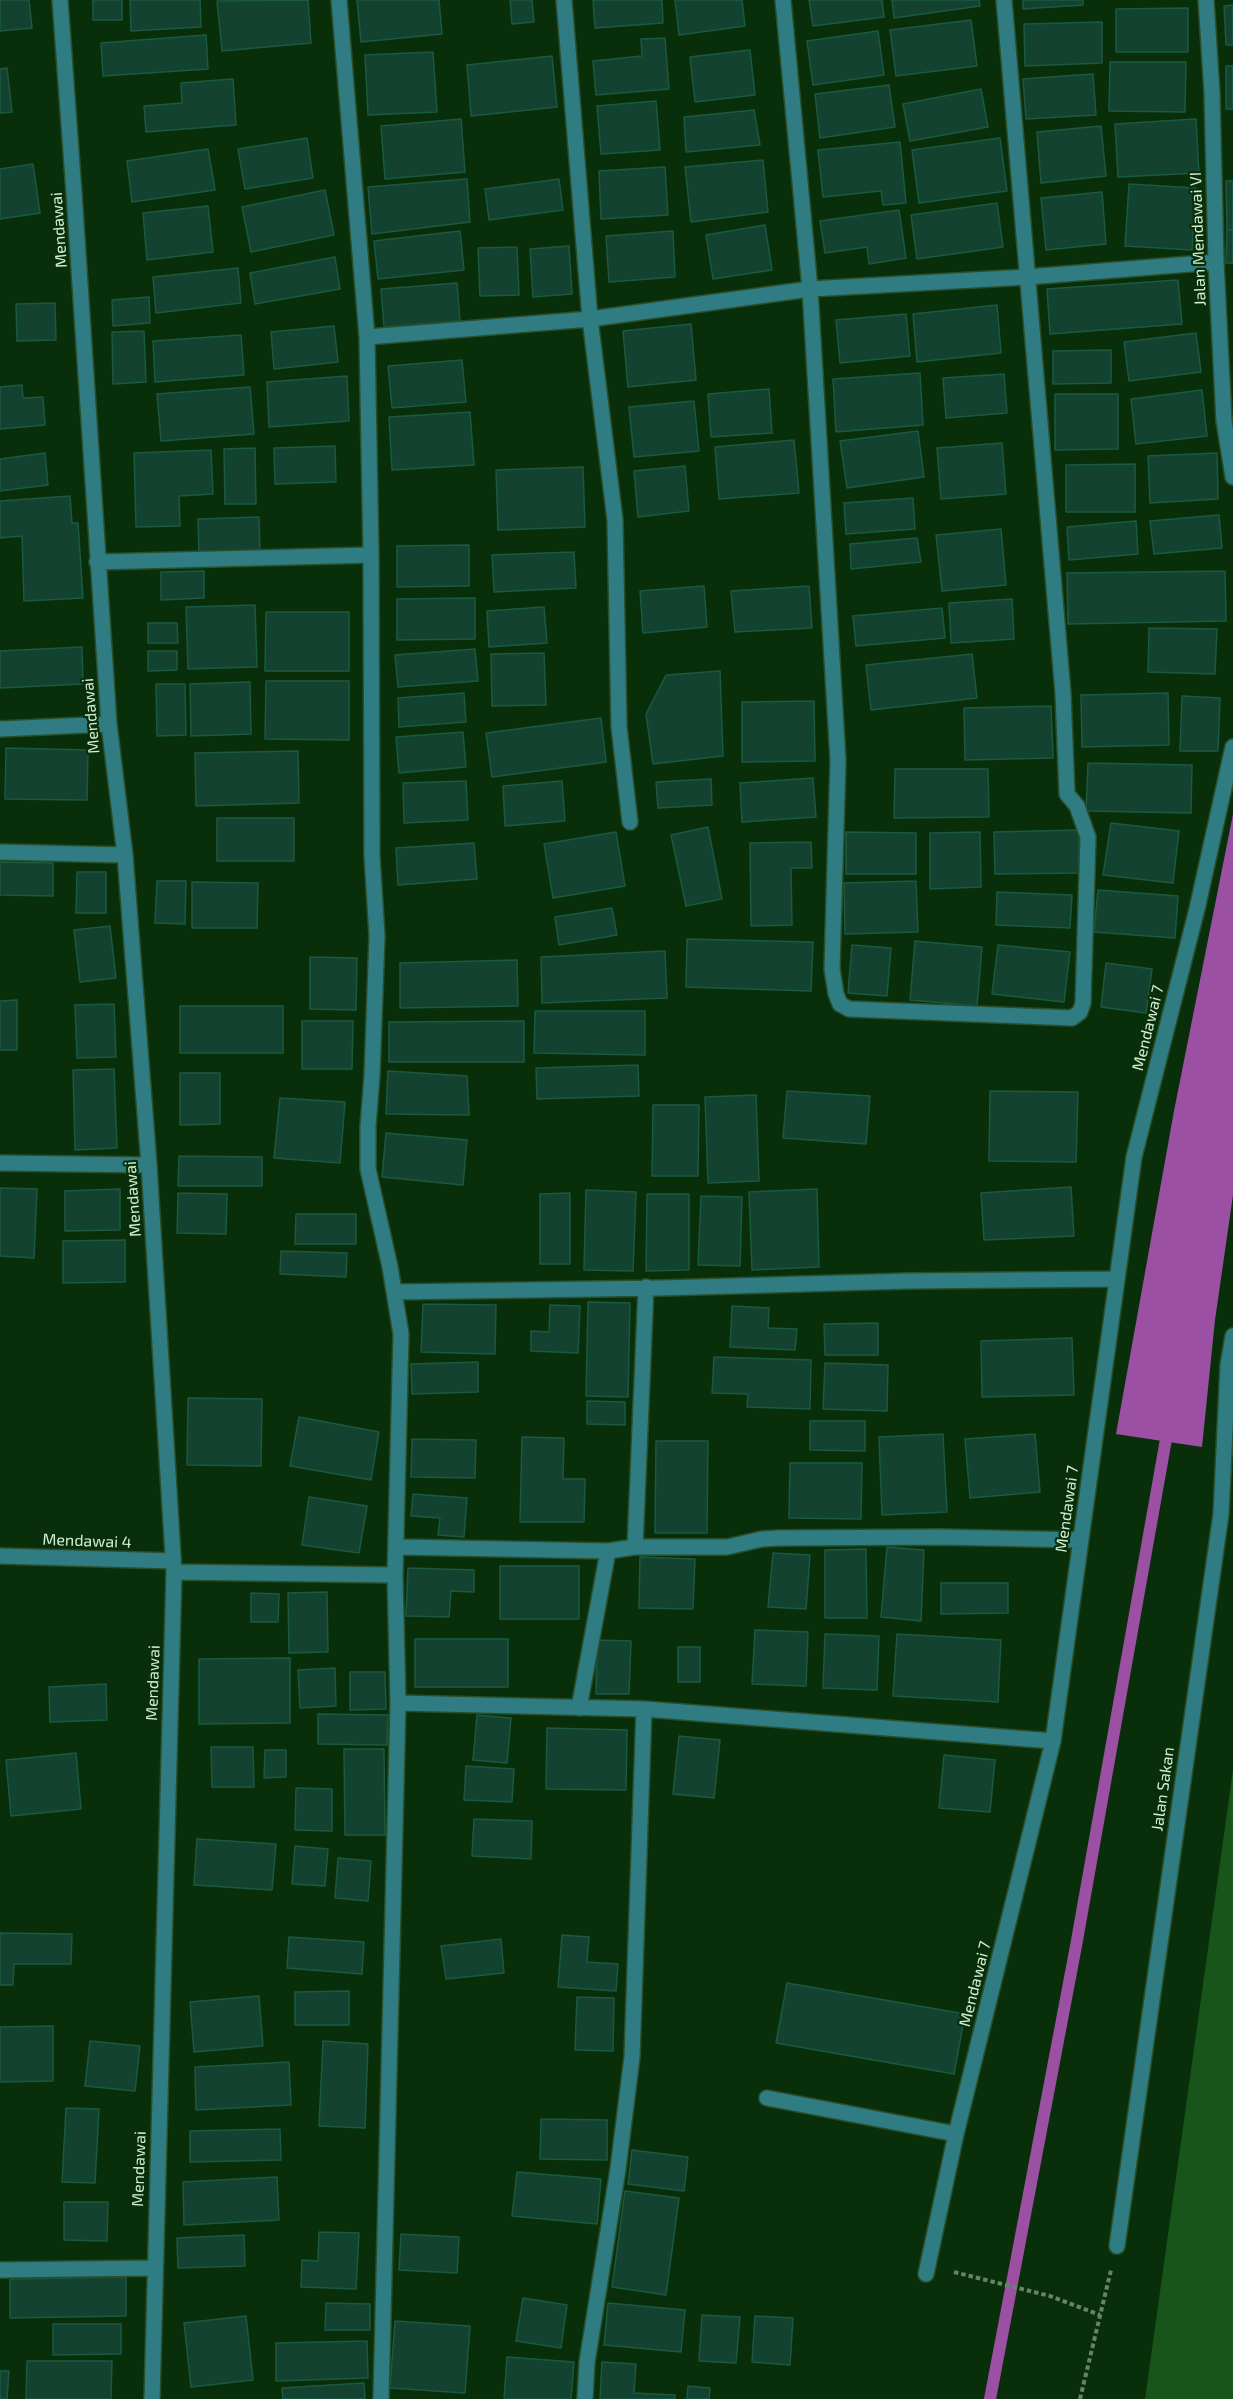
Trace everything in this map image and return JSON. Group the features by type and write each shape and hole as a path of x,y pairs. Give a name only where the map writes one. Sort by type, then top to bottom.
{"street":[{"name":"Mendawai","path":"60,0 75,193 109,724 125,855 149,1165 173,1567 152,2399"},
{"path":"339,0 367,338 371,555 372,856 377,936 368,1169 401,1334 396,1575 398,1703 381,2399"},
{"path":"564,0 590,319 615,520 619,728 630,822"},
{"path":"783,0 810,289 838,760 832,969 836,994 840,1004 849,1009 1072,1018 1080,1012 1083,1003 1088,837 1077,806 1067,794 1063,693 1004,0"},
{"name":"Jalan Mendawai VI","path":"1206,0 1212,93 1216,262 1224,421 1233,477"},
{"path":"367,338 590,319 810,289 1027,277 1216,262"},
{"path":"97,562 371,555"},
{"path":"0,729 109,724"},
{"name":"Mendawai 7","path":"926,2274 956,2134 1053,1741 1134,1157 1197,909 1233,747"},
{"path":"0,852 125,855"},
{"path":"0,1163 149,1165"},
{"path":"394,1292 1117,1279"},
{"path":"635,1547 646,1287"},
{"name":"Jalan Sakan","path":"1117,2246 1221,1514 1233,1336"},
{"path":"397,1547 609,1551 635,1547 727,1547 762,1539 779,1538 940,1537 1081,1540"},
{"path":"579,1708 609,1551"},
{"name":"Mendawai 4","path":"0,1556 173,1567 396,1575"},
{"path":"398,1703 644,1709 1053,1741"},
{"path":"585,2399 586,2362 618,2169 632,2056 644,1709"},
{"path":"767,2098 956,2134"},
{"path":"0,2270 154,2268"}],"path":[{"path":"1080,2399 1117,2246"},
{"path":"946,2270 1050,2296 1100,2315"}],"green space":[{"path":"1233,1770 1233,2399 1145,2399"}],"shaded area":[{"path":"1233,814 1233,1195 1215,1320 1202,1447 1116,1434 1174,1111"}],"building":[{"path":"0,0 29,0 32,28 0,31"},
{"path":"93,0 122,0 122,20 93,20"},
{"path":"130,0 200,0 201,27 131,31"},
{"path":"308,0 311,43 222,51 217,1"},
{"path":"357,0 439,0 442,34 361,42"},
{"path":"510,0 532,0 534,22 512,24"},
{"path":"593,0 662,0 663,23 595,28"},
{"path":"675,0 742,0 745,26 679,35"},
{"path":"809,0 882,0 884,17 813,26"},
{"path":"892,0 979,0 980,6 894,18"},
{"path":"1023,0 1083,0 1083,5 1023,9"},
{"path":"1233,5 1233,45 1226,45 1224,6"},
{"path":"1188,8 1188,52 1116,52 1116,9"},
{"path":"971,20 977,66 896,76 890,30"},
{"path":"1102,22 1102,63 1025,66 1024,24"},
{"path":"878,31 884,75 813,85 807,41"},
{"path":"206,35 208,69 103,76 101,43"},
{"path":"665,38 669,89 596,95 593,61 642,56 641,39"},
{"path":"750,50 755,95 695,102 690,57"},
{"path":"433,52 437,112 368,115 365,55"},
{"path":"552,56 557,107 471,116 467,65"},
{"path":"1110,62 1186,62 1185,112 1109,111"},
{"path":"1226,66 1233,66 1233,109 1226,109"},
{"path":"7,68 12,112 0,113 0,69"},
{"path":"1093,74 1096,115 1026,119 1023,79"},
{"path":"233,79 236,125 146,132 144,106 182,103 181,83"},
{"path":"889,85 895,127 820,138 815,94"},
{"path":"981,89 988,127 910,141 903,104"},
{"path":"656,101 660,150 601,154 597,106"},
{"path":"754,110 760,145 686,152 684,117"},
{"path":"461,119 465,172 385,179 381,126"},
{"path":"1196,119 1199,173 1118,177 1115,124"},
{"path":"1101,126 1106,176 1041,183 1037,132"},
{"path":"307,138 313,178 245,189 238,149"},
{"path":"1000,138 1007,191 919,203 912,150"},
{"path":"900,142 906,203 883,205 881,191 823,197 818,150"},
{"path":"208,149 215,190 132,202 127,161"},
{"path":"763,160 768,212 691,222 685,167"},
{"path":"33,164 40,213 0,219 0,169"},
{"path":"665,167 668,215 601,219 599,171"},
{"path":"467,179 470,222 372,234 368,187"},
{"path":"559,179 563,210 489,220 485,189"},
{"path":"1226,181 1233,181 1233,230 1227,230"},
{"path":"1129,184 1196,188 1192,250 1125,246"},
{"path":"325,190 334,235 251,252 242,207"},
{"path":"1102,192 1106,244 1046,250 1041,198"},
{"path":"997,203 1003,247 917,259 911,215"},
{"path":"208,206 213,252 147,260 143,213"},
{"path":"899,210 906,258 869,264 867,247 825,253 820,221"},
{"path":"765,225 772,270 713,279 706,235"},
{"path":"1227,230 1233,230 1233,263 1226,263"},
{"path":"460,231 464,270 378,279 374,241"},
{"path":"673,231 675,277 609,282 606,236"},
{"path":"569,246 572,294 533,297 530,249"},
{"path":"517,247 519,295 480,296 478,248"},
{"path":"335,257 340,289 255,304 250,273"},
{"path":"238,268 241,303 156,313 153,277"},
{"path":"1178,280 1182,324 1050,334 1047,289"},
{"path":"457,283 460,321 384,327 381,289"},
{"path":"149,297 150,323 113,326 112,300"},
{"path":"55,303 56,340 17,341 16,304"},
{"path":"997,305 1001,353 917,362 913,314"},
{"path":"906,314 910,356 840,363 836,320"},
{"path":"691,324 696,380 628,387 623,331"},
{"path":"334,326 338,362 274,369 271,332"},
{"path":"144,331 146,382 113,384 112,332"},
{"path":"1196,333 1201,372 1129,381 1124,342"},
{"path":"241,335 244,375 155,382 153,341"},
{"path":"1111,350 1111,383 1053,384 1053,351"},
{"path":"462,360 466,402 392,408 388,366"},
{"path":"920,373 923,425 836,432 833,379"},
{"path":"1004,374 1007,413 946,418 943,378"},
{"path":"347,376 349,421 269,427 267,382"},
{"path":"22,385 23,398 43,397 45,425 0,429 0,387"},
{"path":"250,387 254,434 161,441 157,394"},
{"path":"769,389 772,433 711,437 708,394"},
{"path":"1202,390 1207,436 1136,444 1131,399"},
{"path":"1055,394 1118,394 1118,449 1055,450"},
{"path":"694,401 699,451 634,457 629,407"},
{"path":"470,412 474,465 392,470 389,417"},
{"path":"918,431 924,477 847,488 840,441"},
{"path":"794,440 799,493 719,499 715,447"},
{"path":"1002,443 1006,494 941,499 937,448"},
{"path":"335,446 336,482 275,484 274,448"},
{"path":"255,448 256,504 225,504 224,449"},
{"path":"211,450 213,494 179,496 180,526 136,527 134,453"},
{"path":"45,453 48,485 0,491 0,459"},
{"path":"1217,453 1218,499 1150,503 1148,456"},
{"path":"1135,464 1135,512 1066,512 1066,465"},
{"path":"685,466 689,511 638,517 634,471"},
{"path":"583,467 585,527 498,530 496,470"},
{"path":"70,496 72,523 78,523 83,598 24,601 22,536 0,538 0,501"},
{"path":"913,498 915,529 846,534 844,503"},
{"path":"1219,515 1222,548 1154,554 1150,521"},
{"path":"259,517 260,553 199,555 198,519"},
{"path":"1136,521 1138,554 1069,560 1067,527"},
{"path":"1001,529 1006,585 942,591 936,535"},
{"path":"917,538 921,562 851,569 850,544"},
{"path":"469,545 469,586 397,587 397,546"},
{"path":"574,552 576,588 494,592 492,555"},
{"path":"204,571 204,598 161,600 161,572"},
{"path":"1225,571 1226,621 1068,624 1067,573"},
{"path":"704,586 707,627 643,633 640,591"},
{"path":"809,586 812,628 735,632 731,591"},
{"path":"475,598 475,639 397,640 397,599"},
{"path":"1012,599 1014,639 951,643 949,603"},
{"path":"255,605 257,667 188,669 186,607"},
{"path":"544,607 547,643 489,647 487,611"},
{"path":"942,608 945,638 856,646 853,616"},
{"path":"266,612 349,612 349,671 265,671"},
{"path":"148,623 177,623 178,643 148,643"},
{"path":"1149,628 1217,629 1215,674 1148,672"},
{"path":"82,647 83,684 0,688 0,651"},
{"path":"475,649 478,681 398,687 395,655"},
{"path":"148,651 177,651 177,670 148,671"},
{"path":"544,653 546,705 492,706 491,654"},
{"path":"972,654 977,698 871,710 866,665"},
{"path":"720,671 723,756 653,764 646,714 666,675"},
{"path":"266,681 349,681 349,740 265,739"},
{"path":"250,682 251,734 191,736 190,684"},
{"path":"156,684 185,684 186,735 157,736"},
{"path":"464,693 466,722 399,727 398,698"},
{"path":"1168,693 1169,745 1082,747 1081,695"},
{"path":"1182,696 1220,698 1218,751 1180,751"},
{"path":"814,701 815,761 742,762 742,702"},
{"path":"1051,706 1053,758 965,760 964,708"},
{"path":"601,718 606,762 492,777 486,733"},
{"path":"463,732 466,767 399,773 396,737"},
{"path":"6,748 88,750 87,800 5,799"},
{"path":"298,751 299,803 196,806 195,753"},
{"path":"1088,763 1192,765 1191,813 1086,811"},
{"path":"895,769 988,769 989,817 894,818"},
{"path":"813,778 816,817 742,822 740,783"},
{"path":"711,779 712,805 658,808 656,782"},
{"path":"466,781 468,820 404,823 403,783"},
{"path":"562,781 565,821 505,826 503,786"},
{"path":"217,818 294,818 294,861 217,861"},
{"path":"1111,823 1179,831 1173,883 1103,875"},
{"path":"708,827 722,899 686,906 671,835"},
{"path":"1079,830 1079,873 995,874 994,832"},
{"path":"616,832 625,886 553,898 544,844"},
{"path":"846,832 916,833 916,874 846,874"},
{"path":"980,832 981,887 930,889 930,833"},
{"path":"811,842 812,868 791,868 792,925 751,926 750,843"},
{"path":"474,843 477,879 398,885 396,848"},
{"path":"0,862 53,863 53,896 0,895"},
{"path":"77,872 106,872 106,913 76,913"},
{"path":"157,881 186,881 185,924 155,923"},
{"path":"916,881 918,932 845,934 844,883"},
{"path":"192,882 258,883 257,928 192,928"},
{"path":"1098,890 1178,896 1175,938 1094,932"},
{"path":"997,892 1072,895 1070,928 996,925"},
{"path":"612,908 617,935 559,945 555,917"},
{"path":"110,926 116,978 80,982 74,930"},
{"path":"687,939 813,942 811,991 686,987"},
{"path":"915,941 982,947 977,1006 910,1000"},
{"path":"852,945 891,948 887,996 848,993"},
{"path":"998,945 1070,952 1064,1002 992,994"},
{"path":"665,951 667,998 542,1003 541,957"},
{"path":"310,957 357,958 356,1010 310,1009"},
{"path":"517,960 518,1006 400,1008 400,963"},
{"path":"1106,963 1152,969 1146,1013 1101,1007"},
{"path":"17,1000 17,1050 0,1050 0,1001"},
{"path":"114,1004 116,1057 77,1058 75,1005"},
{"path":"180,1006 283,1006 283,1053 180,1053"},
{"path":"535,1011 645,1011 645,1055 534,1053"},
{"path":"302,1021 353,1021 352,1069 302,1069"},
{"path":"524,1021 524,1062 389,1062 389,1022"},
{"path":"638,1065 639,1096 537,1099 536,1068"},
{"path":"114,1069 117,1148 75,1150 73,1070"},
{"path":"388,1071 467,1076 469,1115 386,1114"},
{"path":"180,1073 220,1073 220,1124 180,1125"},
{"path":"787,1091 870,1096 866,1144 783,1138"},
{"path":"990,1091 1078,1092 1076,1162 989,1161"},
{"path":"756,1095 759,1181 708,1183 705,1097"},
{"path":"280,1098 345,1102 340,1163 274,1158"},
{"path":"653,1105 699,1105 698,1176 652,1176"},
{"path":"386,1133 467,1140 463,1185 382,1177"},
{"path":"179,1156 262,1157 262,1186 178,1186"},
{"path":"1071,1187 1074,1236 984,1240 981,1193"},
{"path":"0,1188 37,1189 34,1258 0,1256"},
{"path":"120,1189 120,1230 65,1231 65,1191"},
{"path":"817,1189 819,1267 752,1270 749,1192"},
{"path":"586,1190 636,1192 633,1271 584,1270"},
{"path":"178,1193 227,1194 226,1234 177,1233"},
{"path":"570,1193 570,1264 540,1264 540,1194"},
{"path":"647,1194 689,1194 689,1270 646,1271"},
{"path":"701,1196 742,1197 740,1266 698,1265"},
{"path":"296,1214 356,1214 356,1244 295,1244"},
{"path":"125,1240 125,1282 63,1283 63,1241"},
{"path":"281,1251 347,1253 346,1277 280,1274"},
{"path":"588,1302 630,1303 628,1397 586,1396"},
{"path":"423,1304 496,1305 495,1354 421,1352"},
{"path":"550,1305 580,1306 578,1353 531,1351 531,1331 549,1332"},
{"path":"732,1306 769,1308 768,1328 797,1329 795,1350 730,1347"},
{"path":"878,1323 878,1355 825,1355 824,1324"},
{"path":"1072,1338 1074,1395 982,1397 981,1341"},
{"path":"714,1357 811,1360 810,1409 747,1407 748,1394 712,1393"},
{"path":"478,1362 478,1392 412,1394 411,1364"},
{"path":"825,1363 888,1365 887,1411 823,1409"},
{"path":"188,1398 262,1399 261,1466 187,1465"},
{"path":"587,1401 625,1402 625,1425 587,1424"},
{"path":"299,1417 379,1432 371,1480 290,1466"},
{"path":"810,1421 865,1421 865,1451 810,1450"},
{"path":"943,1434 947,1512 882,1515 879,1437"},
{"path":"1035,1434 1040,1492 970,1498 965,1439"},
{"path":"522,1437 564,1438 563,1479 585,1479 584,1522 520,1522"},
{"path":"412,1439 476,1440 475,1478 411,1477"},
{"path":"656,1441 708,1441 707,1533 655,1533"},
{"path":"790,1463 862,1463 861,1519 789,1518"},
{"path":"413,1494 467,1498 464,1537 438,1535 440,1518 411,1516"},
{"path":"309,1497 367,1506 359,1553 302,1545"},
{"path":"887,1547 924,1550 921,1621 881,1617"},
{"path":"866,1549 867,1618 825,1618 825,1550"},
{"path":"773,1553 810,1555 806,1609 768,1607"},
{"path":"640,1557 695,1559 693,1609 639,1608"},
{"path":"500,1566 579,1566 579,1619 500,1619"},
{"path":"408,1568 474,1570 474,1592 451,1591 449,1617 406,1616"},
{"path":"941,1583 1008,1583 1008,1613 941,1614"},
{"path":"327,1592 328,1652 289,1653 288,1593"},
{"path":"251,1593 279,1594 278,1622 251,1622"},
{"path":"755,1630 808,1632 806,1686 752,1684"},
{"path":"825,1634 879,1636 877,1690 823,1688"},
{"path":"897,1634 1001,1640 998,1702 893,1696"},
{"path":"415,1639 508,1639 508,1687 415,1687"},
{"path":"597,1640 631,1641 629,1694 596,1694"},
{"path":"678,1647 700,1647 700,1682 678,1682"},
{"path":"290,1658 290,1723 199,1724 199,1659"},
{"path":"335,1668 336,1706 300,1708 298,1670"},
{"path":"350,1672 385,1672 386,1709 350,1710"},
{"path":"106,1684 107,1720 50,1722 49,1687"},
{"path":"318,1714 388,1715 387,1745 318,1744"},
{"path":"477,1715 511,1718 507,1763 473,1760"},
{"path":"547,1728 627,1730 626,1790 546,1789"},
{"path":"679,1736 720,1740 714,1798 673,1794"},
{"path":"211,1747 253,1747 254,1787 212,1787"},
{"path":"344,1749 384,1749 385,1835 345,1835"},
{"path":"265,1750 286,1750 286,1777 264,1778"},
{"path":"76,1753 81,1809 11,1816 6,1760"},
{"path":"944,1755 995,1760 990,1812 939,1808"},
{"path":"466,1766 514,1769 512,1802 464,1800"},
{"path":"296,1788 332,1789 332,1831 295,1830"},
{"path":"474,1819 532,1821 531,1859 472,1856"},
{"path":"197,1839 276,1844 272,1890 194,1885"},
{"path":"295,1846 328,1849 325,1886 292,1884"},
{"path":"338,1858 371,1861 368,1901 335,1898"},
{"path":"0,1933 72,1934 71,1964 14,1964 13,1985 0,1985"},
{"path":"562,1935 589,1937 587,1962 618,1964 616,1991 558,1987"},
{"path":"289,1937 364,1942 362,1974 287,1968"},
{"path":"501,1939 504,1973 446,1979 441,1946"},
{"path":"787,1983 965,2014 954,2074 776,2043"},
{"path":"349,1991 349,2025 295,2025 295,1992"},
{"path":"259,1996 263,2046 194,2052 190,2002"},
{"path":"577,1997 614,1998 613,2051 575,2050"},
{"path":"53,2026 53,2081 0,2082 0,2027"},
{"path":"90,2041 140,2046 135,2091 85,2086"},
{"path":"323,2041 368,2044 365,2128 319,2126"},
{"path":"289,2062 291,2105 196,2110 195,2067"},
{"path":"66,2108 99,2109 95,2183 62,2182"},
{"path":"541,2119 607,2120 607,2160 540,2159"},
{"path":"280,2129 281,2160 190,2162 190,2131"},
{"path":"632,2150 688,2157 684,2191 628,2184"},
{"path":"517,2172 601,2179 597,2224 512,2216"},
{"path":"277,2177 279,2220 184,2225 183,2182"},
{"path":"625,2191 679,2198 666,2295 612,2287"},
{"path":"64,2202 108,2202 107,2241 64,2240"},
{"path":"319,2232 359,2233 356,2289 301,2287 302,2260 318,2261"},
{"path":"401,2234 459,2237 457,2273 399,2270"},
{"path":"244,2235 245,2266 178,2268 177,2238"},
{"path":"126,2277 126,2316 10,2318 10,2279"},
{"path":"523,2298 567,2305 561,2348 516,2341"},
{"path":"326,2303 370,2304 370,2330 325,2330"},
{"path":"608,2303 685,2310 681,2352 604,2345"},
{"path":"702,2315 740,2317 736,2363 699,2361"},
{"path":"246,2316 253,2380 191,2387 184,2323"},
{"path":"755,2316 793,2318 790,2365 752,2362"},
{"path":"395,2321 470,2326 465,2393 390,2388"},
{"path":"53,2324 121,2324 121,2354 53,2355"},
{"path":"367,2341 368,2378 276,2381 276,2343"},
{"path":"507,2357 574,2362 571,2399 504,2399"},
{"path":"27,2361 112,2361 111,2399 26,2399"},
{"path":"602,2362 636,2364 634,2393 675,2395 675,2399 600,2399"},
{"path":"0,2371 9,2371 7,2399 0,2399"},
{"path":"364,2383 365,2399 283,2399 282,2388"},
{"path":"688,2386 710,2388 709,2399 687,2399"}],"waterway":[{"path":"990,2399 1076,1946 1168,1428"}]}
